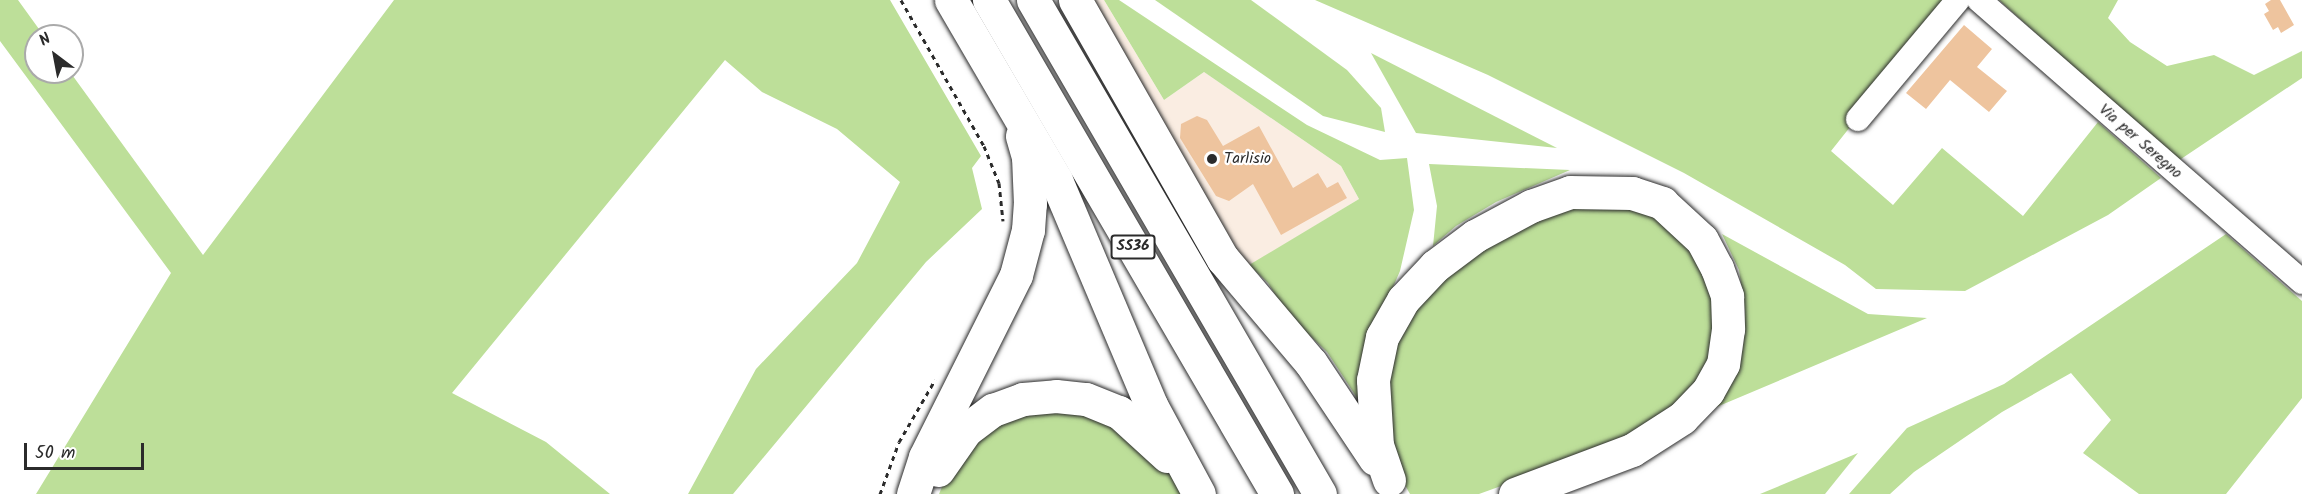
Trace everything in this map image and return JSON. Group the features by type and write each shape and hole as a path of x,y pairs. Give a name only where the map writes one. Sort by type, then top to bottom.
{"highway":[{"path":"951,0 1056,180 1151,405 1199,494"},
{"name":"SS36","path":"989,0 1277,494"},
{"name":"SS36","path":"1034,0 1320,494"},
{"path":"1075,0 1223,259 1311,363 1393,487"},
{"path":"913,494 925,457 1003,307 1029,230 1028,158 1015,109"},
{"path":"1393,487 1377,446 1373,380 1382,337 1403,300 1435,266 1475,236 1531,206 1570,192 1623,192 1662,203 1702,240 1717,268 1727,296 1728,329 1723,364 1708,391 1682,418 1632,450 1515,494"},
{"path":"930,494 946,455 966,430 993,410 1023,399 1056,396 1086,399 1119,412 1167,456 1192,494"}],"street":[{"path":"1858,119 1958,0"},
{"name":"Via per Seregno","path":"1978,0 2302,282"}],"path":[{"path":"901,0 984,146 999,183 1002,231"},
{"path":"880,494 899,442 940,370"}],"shaded area":[{"path":"1093,0 1104,0 1164,100 1204,72 1341,166 1359,199 1244,269"}],"green space":[{"path":"0,0 18,0 35,24 24,24 24,74 0,41"},
{"path":"394,0 890,0 981,156 972,168 982,209 926,262 733,494 688,494 756,369 857,263 900,182 837,129 762,92 725,60 452,393 546,442 610,494 36,494 171,273 32,84 79,84 203,255"},
{"path":"1104,0 1119,0 1307,125 1380,160 1407,158 1414,210 1400,271 1380,317 1365,410 1327,352 1286,313 1268,283 1249,265 1359,199 1341,166 1204,72 1164,100"},
{"path":"1155,0 1251,0 1347,70 1381,108 1385,132 1323,116"},
{"path":"1315,0 1951,0 1831,151 1893,205 1942,148 2023,216 2098,122 2161,178 2108,215 1965,291 1876,289 1845,265 1684,173 1488,75"},
{"path":"1999,0 2118,0 2108,18 2130,42 2167,66 2214,55 2254,75 2302,51 2302,78 2178,161"},
{"path":"1371,53 1557,148 1416,133"},
{"path":"1429,164 1570,170 1496,202 1456,226 1433,246 1437,206"},
{"path":"1610,195 1679,224 1717,288 1710,362 1690,394 1617,444 1479,494 1410,494 1396,469 1382,409 1393,338 1437,275 1537,212"},
{"path":"1722,234 1868,314 1927,318 1707,411 1731,384 1743,348 1745,312 1739,270"},
{"path":"2226,234 2302,301 2302,398 2226,494 2139,494 2083,453 2111,420 2071,373 2002,412 1914,472 1890,494 1849,494 1907,428 2004,384"},
{"path":"1079,405 1153,449 1183,494 939,494 953,460 989,423"},
{"path":"1858,453 1825,494 1760,494"}],"building":[{"path":"2271,0 2280,0 2294,25 2281,33 2278,27 2273,30 2264,14 2269,11 2265,4"},
{"path":"1964,25 1992,49 1977,67 2007,91 1989,112 1950,80 1926,109 1906,93"},
{"path":"1197,116 1207,120 1223,146 1259,126 1293,188 1318,173 1327,188 1338,182 1347,198 1281,235 1253,184 1229,201 1216,196 1180,138 1181,124"}],"place":[{"name":"Tarlisio","path":"1212,159"}]}
